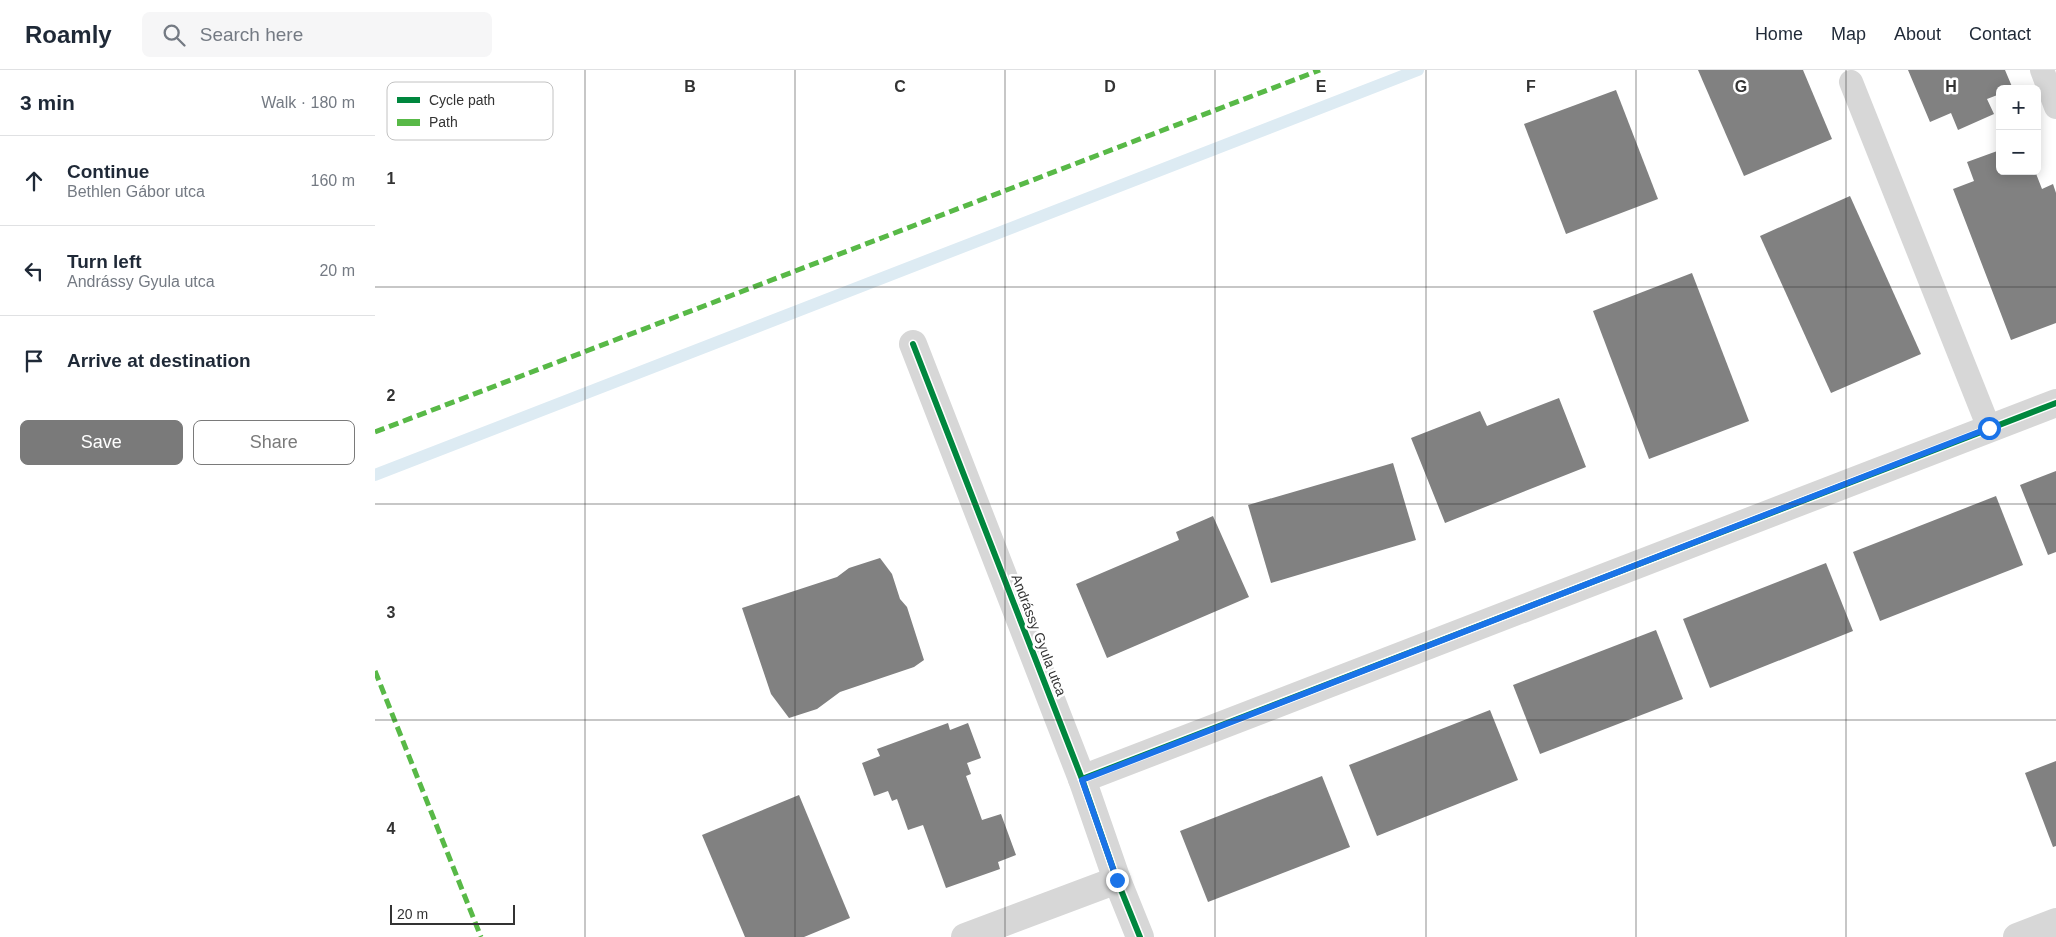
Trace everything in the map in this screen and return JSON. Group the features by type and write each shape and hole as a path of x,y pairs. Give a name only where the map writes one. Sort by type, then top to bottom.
{"street":[{"name":"Andrássy Gyula utca","path":"913,344 1082,780 1117,880 1140,937"},
{"path":"1082,780 2056,403"},
{"path":"965,937 1117,880"},
{"path":"2017,937 2056,922"}],"lane":[{"path":"2042,70 2056,107"},
{"path":"1851,82 1989,428"}],"building":[{"path":"1698,70 1803,70 1832,139 1744,176"},
{"path":"1908,70 2005,70 2011,85 1996,85 1996,96 1987,99 1994,114 1958,130 1951,113 1930,122"},
{"path":"1616,90 1658,199 1566,234 1524,124"},
{"path":"1996,151 1996,175 2037,175 2042,189 2053,184 2056,193 2056,323 2011,340 1953,189 1974,181 1967,162"},
{"path":"1850,196 1921,354 1831,393 1760,236"},
{"path":"1692,273 1749,421 1649,459 1593,311"},
{"path":"1559,398 1586,467 1445,523 1411,438 1480,411 1487,426"},
{"path":"1393,463 1416,540 1271,583 1248,505"},
{"path":"2056,471 2056,552 2048,555 2020,485"},
{"path":"1996,496 2023,565 1880,621 1853,552"},
{"path":"1213,516 1249,597 1107,658 1076,584 1179,540 1176,532"},
{"path":"880,558 892,574 900,599 907,607 924,660 914,667 840,692 817,709 789,718 771,694 742,608 837,577 849,568"},
{"path":"1826,563 1853,631 1710,688 1683,619"},
{"path":"1656,630 1683,699 1540,754 1513,685"},
{"path":"1490,710 1518,780 1377,836 1349,765"},
{"path":"948,723 950,730 968,723 981,758 967,763 971,774 966,776 982,820 1001,814 1016,855 998,862 1000,869 946,888 923,825 908,830 897,799 892,801 888,791 874,796 862,763 880,756 877,749"},
{"path":"2056,761 2056,846 2053,847 2025,773"},
{"path":"1322,776 1350,847 1208,902 1180,831"},
{"path":"799,795 850,918 804,937 745,937 702,835"}],"waterway":[{"path":"375,475 1418,70"}],"marked path":[{"path":"375,432 1320,70"},
{"path":"375,671 481,937"}],"cycle path":[{"path":"913,344 1082,779 1117,880 1140,937"},
{"path":"1082,779 2056,403"}],"route":[{"path":"1117,880 1082,780 1989,428"}]}
